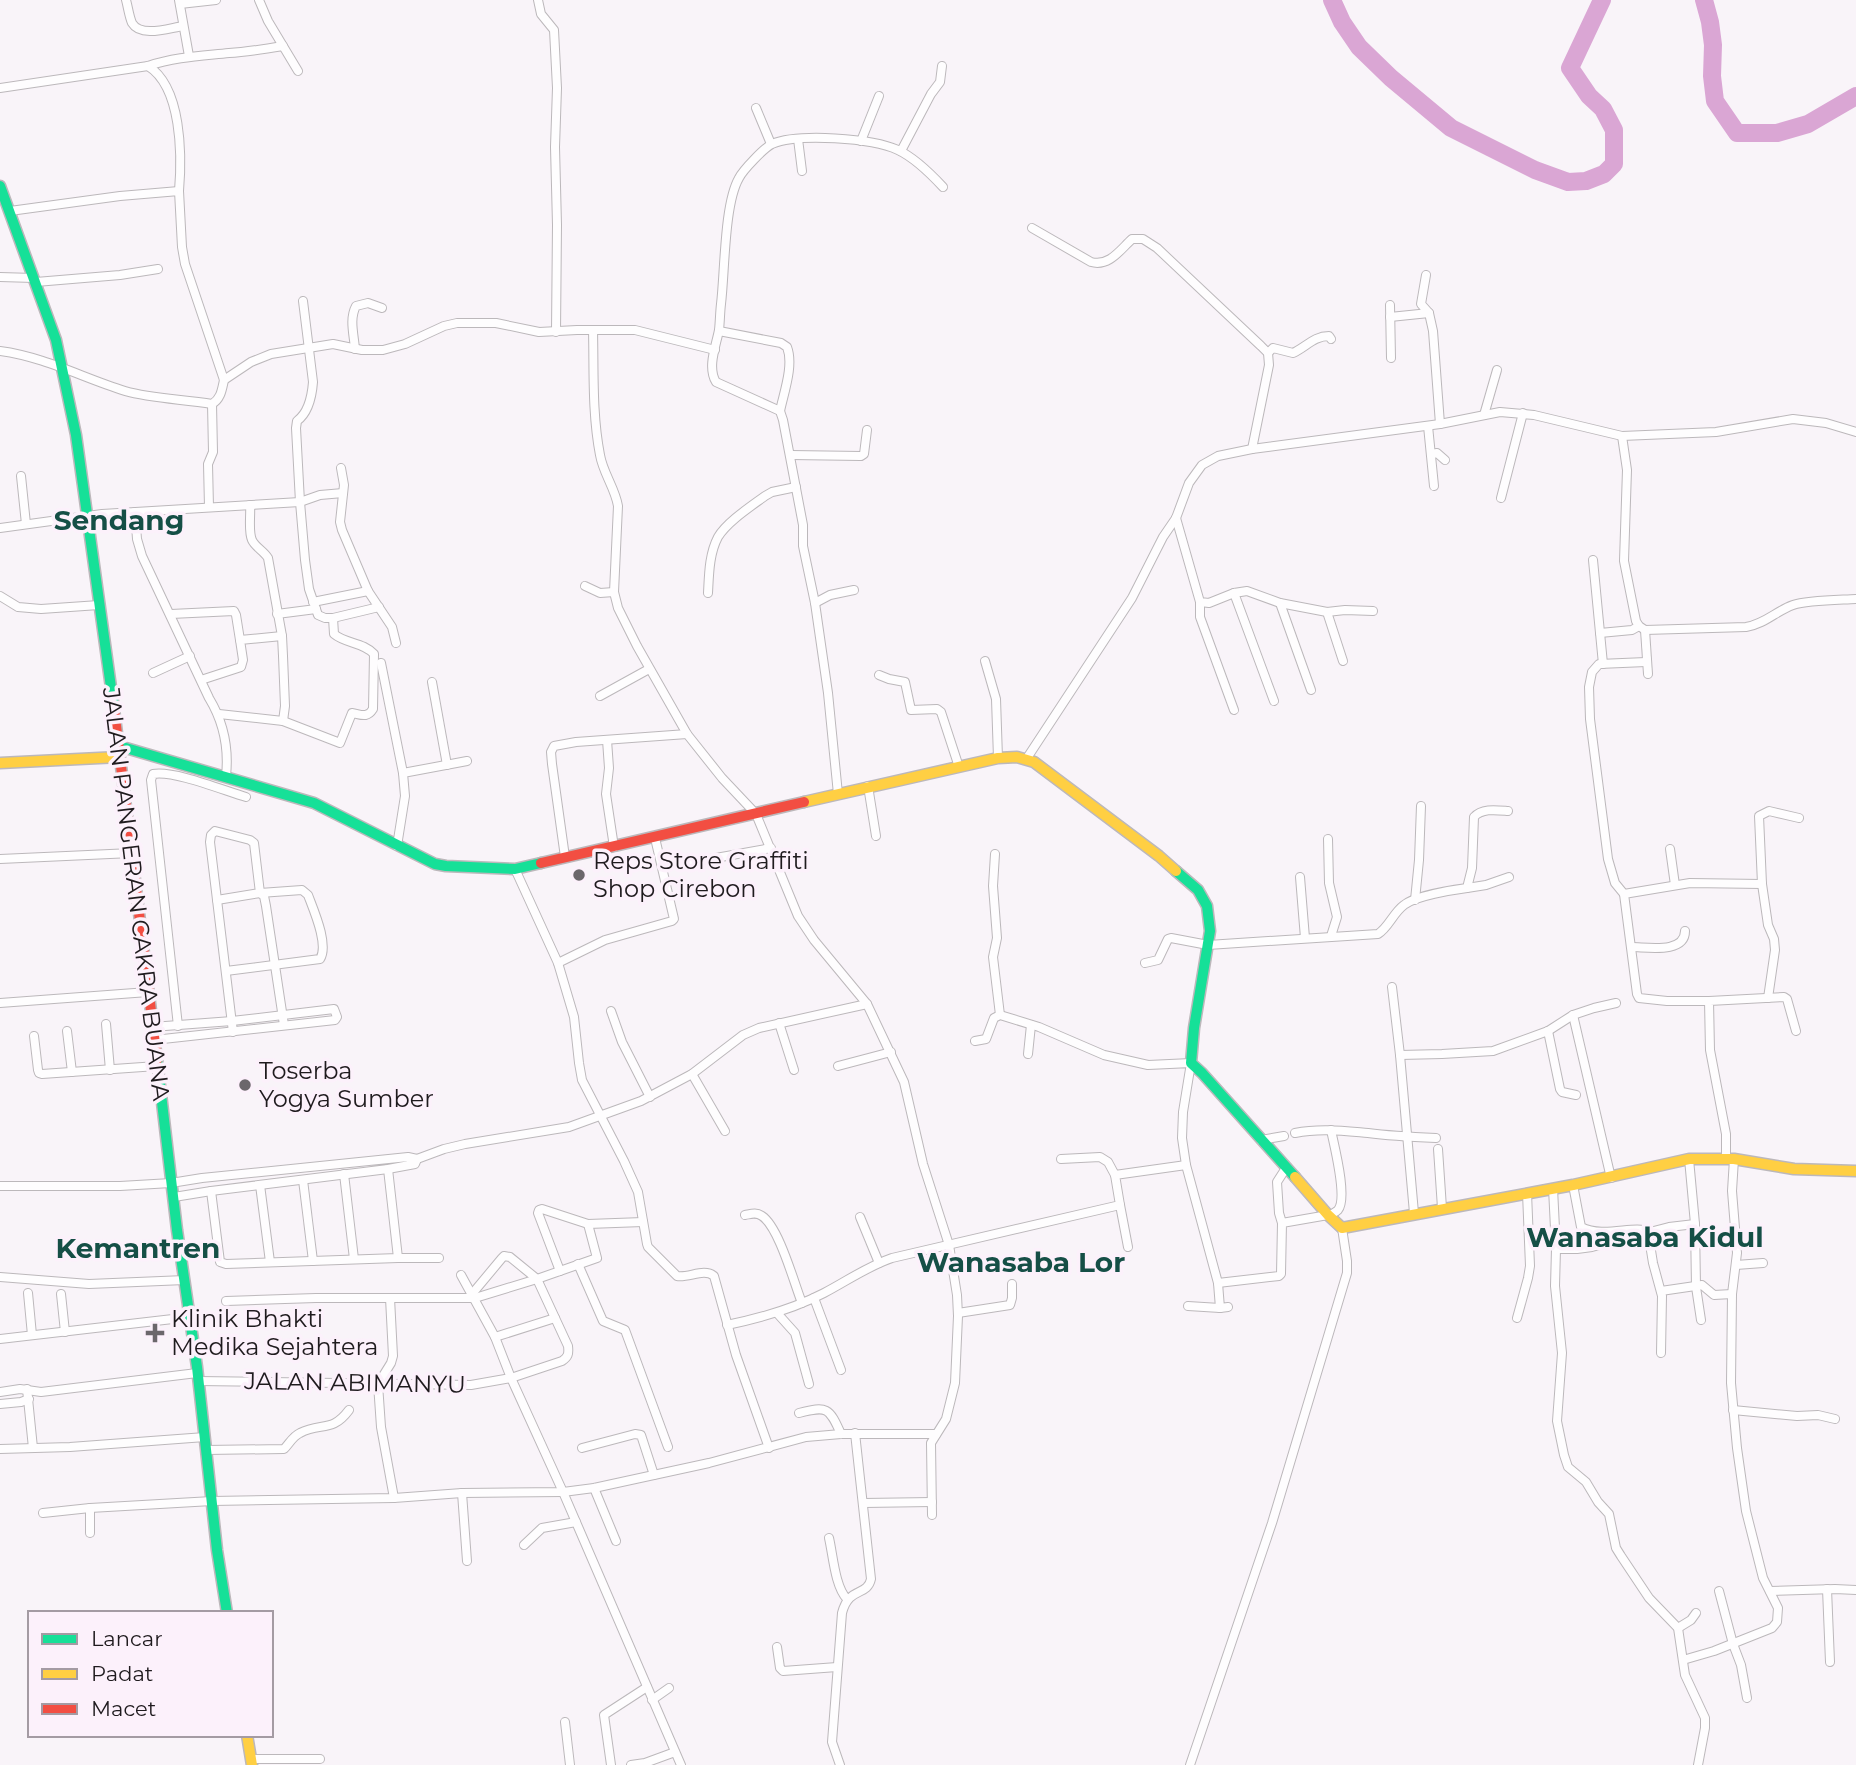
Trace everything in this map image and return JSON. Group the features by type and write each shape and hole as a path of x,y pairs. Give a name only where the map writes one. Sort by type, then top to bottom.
{"street":[{"path":"126,0 132,22 143,31 183,26"},
{"path":"189,56 179,2 216,0"},
{"path":"259,0 298,71"},
{"path":"538,0 541,14 554,30 557,88 555,332"},
{"path":"0,88 148,66 189,56 283,46"},
{"path":"0,351 63,367 136,394 212,404 220,396 225,380 185,264 182,247 177,122 164,83 155,70 148,66"},
{"path":"901,151 940,82 942,66"},
{"path":"861,141 879,96"},
{"path":"756,108 771,144"},
{"path":"780,411 716,382 713,377 728,220 740,175 771,144 825,138 861,141 901,151 927,170 943,187"},
{"path":"798,139 802,171"},
{"name":"JALAN PANGERAN CAKRA BUANA","path":"1,191 56,340 76,435 132,853 171,1183 227,1611"},
{"path":"6,209 179,191"},
{"path":"1032,228 1099,265 1106,263 1132,239 1143,239 1157,248 1268,353 1269,365 1252,449"},
{"path":"0,277 35,280 120,275 158,269"},
{"path":"1426,275 1422,304 1429,313 1433,331 1440,424"},
{"path":"303,301 312,390 304,415 297,424 305,560 314,606 324,618 379,607"},
{"path":"355,349 353,311 356,306 368,303 382,308"},
{"path":"1390,305 1391,358"},
{"path":"1390,317 1429,313"},
{"path":"225,380 263,357 309,347 340,344 355,349 376,350 405,345 444,326 457,323 496,323 528,331 635,330 715,349"},
{"path":"593,330 598,447 603,470 616,496 618,514 614,592 618,608 649,669 687,734 722,778 756,814 798,916 814,940 867,1004 904,1082 923,1164 949,1245 956,1278 958,1313 955,1382 946,1419 931,1447 932,1515"},
{"path":"719,331 770,341 787,347 789,352 780,411 791,455 803,546 815,603 828,693 838,794"},
{"path":"1268,353 1273,348 1297,352 1314,339 1325,335 1331,340"},
{"path":"1484,415 1497,370"},
{"path":"209,507 208,464 213,452 212,404"},
{"path":"1027,758 1132,598 1169,526 1176,518 1189,483 1202,465 1218,456 1252,449 1428,426 1500,412 1524,413 1622,436 1716,432 1793,419 1826,423 1856,432"},
{"path":"1502,498 1524,413"},
{"path":"1428,426 1434,486"},
{"path":"791,455 861,456 864,454 867,430"},
{"path":"1622,436 1628,470 1624,561 1636,621 1642,628 1648,674"},
{"path":"1431,454 1437,453 1445,460"},
{"path":"341,468 344,485 340,522 368,591 392,627 396,643"},
{"path":"21,476 26,524"},
{"path":"708,593 710,562 717,538 765,496 796,487"},
{"path":"0,528 88,515 300,502 320,495 343,493"},
{"path":"250,505 251,537 268,558 282,636 285,706 283,721"},
{"path":"135,512 137,539 142,556 217,711 227,752 226,776"},
{"path":"1176,518 1200,602 1200,617 1234,710"},
{"path":"1593,560 1603,664"},
{"path":"585,586 600,593 614,592"},
{"path":"815,603 830,595 854,590"},
{"path":"277,614 368,591"},
{"path":"1200,602 1209,603 1247,591 1280,603 1327,612 1373,611"},
{"path":"1234,593 1274,701"},
{"path":"0,596 18,607 41,609 99,606"},
{"path":"1600,633 1642,628 1746,627 1757,625 1799,604 1856,600"},
{"path":"1280,603 1311,690"},
{"path":"171,614 234,611 236,615 243,660 241,667 201,680"},
{"path":"1327,612 1343,661"},
{"path":"217,711 283,721 340,743 352,713 367,715 373,709 374,654 366,646 334,634 333,618"},
{"path":"240,640 282,636"},
{"path":"153,673 190,656"},
{"path":"985,661 996,699 998,758"},
{"path":"1646,662 1603,664 1595,667 1589,687 1589,711 1608,859 1615,883 1624,894 1637,994 1639,998 1667,1001 1786,998 1796,1031"},
{"path":"381,663 403,773 405,796 397,846"},
{"path":"600,696 649,669"},
{"path":"879,675 905,682 911,709 933,709 941,712 959,767"},
{"path":"432,682 447,765"},
{"path":"565,857 552,748 569,743 687,734"},
{"path":"607,740 609,768 606,794 614,847"},
{"path":"0,763 119,752 191,766 314,803 424,860 446,866 515,869 868,786 998,758 1027,758 1159,856 1198,890 1204,898 1209,915 1210,931 1194,1028 1182,1130 1186,1165 1224,1308 1188,1306"},
{"path":"403,773 467,761"},
{"path":"188,779 191,766"},
{"path":"179,1037 151,780 153,774 159,773 246,797"},
{"path":"868,786 876,836"},
{"path":"1415,900 1421,806"},
{"path":"1467,888 1472,868 1474,817 1489,810 1508,811"},
{"path":"1752,810 1759,816 1762,884 1775,950 1768,998"},
{"path":"1759,816 1769,811 1799,818"},
{"path":"233,1031 210,842 215,831 254,843 260,893 264,896 266,906 284,1025"},
{"path":"558,963 605,940 674,919 655,838"},
{"path":"1328,839 1328,870 1337,916 1331,936"},
{"path":"688,863 771,848"},
{"path":"1670,849 1675,885"},
{"path":"0,859 132,853"},
{"path":"995,854 993,886 996,938 993,957 1000,1015"},
{"path":"515,869 558,963 574,1017 582,1080 638,1192 648,1247 677,1276 706,1272 714,1276 727,1325 769,1448"},
{"path":"1300,877 1305,938"},
{"path":"1145,963 1158,960 1171,938 1208,945 1378,934 1405,904 1509,877"},
{"path":"1624,894 1675,885 1762,884"},
{"path":"217,900 302,890 308,895 322,940 323,954 320,959 226,971"},
{"path":"1632,947 1673,946 1681,943 1685,938 1685,931"},
{"path":"1392,987 1414,1213"},
{"path":"0,1003 148,992"},
{"path":"1683,1660 1733,1644 1775,1626 1778,1608 1765,1583 1746,1511 1733,1410 1732,1294 1736,1265 1732,1191 1730,1159 1710,1050 1709,1001"},
{"path":"1400,1055 1493,1051 1548,1031 1573,1015 1616,1003"},
{"path":"0,1186 120,1186 171,1183 408,1157 417,1159 454,1147 569,1127 650,1097 692,1074 743,1035 759,1028 867,1004"},
{"path":"152,1027 334,1009 337,1015 335,1020 154,1040"},
{"path":"611,1011 622,1042 650,1097"},
{"path":"975,1041 986,1038 994,1018 1000,1015 1031,1024 1104,1055 1148,1065 1191,1063 1342,1228 1347,1273 1272,1523 1190,1765"},
{"path":"1573,1015 1611,1178"},
{"path":"779,1023 794,1070"},
{"path":"106,1024 110,1070"},
{"path":"1028,1055 1031,1024"},
{"path":"67,1031 72,1072"},
{"path":"1548,1031 1560,1089 1576,1095"},
{"path":"34,1037 39,1073 158,1066"},
{"path":"838,1066 891,1052"},
{"path":"692,1074 725,1130"},
{"path":"1296,1133 1312,1129 1436,1138"},
{"path":"1283,1223 1328,1215 1339,1209 1340,1182 1331,1130"},
{"path":"1261,1140 1284,1136"},
{"path":"1438,1149 1443,1208"},
{"path":"1061,1159 1100,1157 1108,1162 1115,1175 1128,1248"},
{"path":"173,1198 388,1169 415,1164 417,1159"},
{"path":"1689,1159 1695,1224 1696,1287 1701,1320"},
{"path":"1342,1228 1611,1178 1689,1159 1730,1159 1785,1168 1856,1171"},
{"path":"1115,1175 1186,1165"},
{"path":"1217,1283 1277,1277 1281,1274 1283,1223 1279,1213 1277,1182 1286,1167"},
{"path":"388,1169 398,1258"},
{"path":"344,1174 354,1259"},
{"path":"303,1180 313,1261"},
{"path":"260,1185 270,1262"},
{"path":"1573,1185 1581,1227 1595,1232 1642,1229 1648,1232"},
{"path":"1553,1188 1555,1286 1562,1353 1557,1421 1564,1455 1568,1467 1586,1482 1609,1514 1616,1548 1621,1556 1649,1598 1678,1628 1687,1684 1705,1718 1698,1765"},
{"path":"211,1191 220,1262 226,1264 439,1258"},
{"path":"1517,1318 1530,1266 1527,1193"},
{"path":"727,1325 777,1313 802,1303 879,1263 1120,1205"},
{"path":"560,1270 539,1210 588,1224 643,1222"},
{"path":"745,1215 760,1214 774,1231 802,1303"},
{"path":"860,1217 879,1263"},
{"path":"226,1301 473,1296 537,1279 597,1258 588,1224"},
{"path":"1556,1249 1577,1250 1669,1227 1695,1224"},
{"path":"1648,1232 1661,1291 1661,1353"},
{"path":"473,1296 504,1256 510,1257 537,1279 555,1318 495,1337"},
{"path":"1736,1265 1763,1263"},
{"path":"578,1264 603,1321 625,1330 668,1447"},
{"path":"461,1275 495,1337 681,1765"},
{"path":"0,1278 89,1284 185,1280"},
{"path":"958,1313 1010,1305 1012,1284"},
{"path":"1661,1291 1705,1286 1714,1294 1732,1294"},
{"path":"28,1293 32,1335"},
{"path":"61,1294 65,1332"},
{"path":"390,1298 393,1356 378,1384 381,1427 394,1498"},
{"path":"814,1298 841,1370"},
{"path":"777,1313 795,1333 809,1384"},
{"path":"0,1339 190,1317"},
{"name":"JALAN ABIMANYU","path":"41,1392 198,1377 471,1385 511,1378 567,1358 568,1346 555,1318"},
{"path":"27,1389 33,1448"},
{"path":"0,1392 27,1389 41,1392"},
{"path":"0,1404 28,1400 41,1392"},
{"path":"799,1413 817,1408 828,1410 841,1434"},
{"path":"206,1450 284,1449 300,1433 335,1424 343,1419 349,1410"},
{"path":"1733,1410 1797,1416 1818,1415 1835,1419"},
{"path":"43,1513 212,1501 563,1492 654,1475 806,1437 855,1433 936,1434"},
{"path":"840,1765 832,1742 842,1613 847,1599 871,1583 855,1433"},
{"path":"582,1448 635,1434 641,1435 654,1475"},
{"path":"0,1449 205,1437"},
{"path":"594,1488 616,1541"},
{"path":"462,1493 467,1561"},
{"path":"864,1503 932,1502"},
{"path":"90,1508 90,1533"},
{"path":"524,1545 542,1528 576,1522"},
{"path":"829,1538 839,1586 847,1599"},
{"path":"1827,1589 1830,1662"},
{"path":"1770,1591 1856,1590"},
{"path":"1719,1591 1741,1665 1747,1698"},
{"path":"1678,1628 1691,1620 1696,1613"},
{"path":"777,1647 781,1670 837,1667"},
{"path":"611,1765 604,1716 647,1687"},
{"path":"652,1700 669,1688"},
{"path":"565,1722 570,1765"},
{"path":"247,1737 252,1762 320,1759"},
{"path":"631,1765 659,1762 675,1752"}],"waterway":[{"path":"1332,0 1342,22 1359,47 1391,78 1451,128 1535,170 1568,182 1586,181 1604,174 1614,164 1614,130 1603,109 1589,96 1570,68 1602,0"},
{"path":"1704,0 1713,45 1712,76 1715,101 1737,133 1777,133 1808,124 1856,96"}],"traffic: fast":[{"path":"0,186 56,340 76,435 114,709"},
{"path":"119,746 314,803 435,864 515,869 541,863"},
{"path":"1176,871 1198,890 1207,906 1210,931 1191,1063 1295,1177"},
{"path":"157,1060 227,1611"}],"traffic: slow":[{"path":"0,763 119,757"},
{"path":"804,802 998,758 1017,757 1034,762 1176,871"},
{"path":"1295,1177 1342,1228 1573,1185 1689,1159 1734,1159 1794,1169 1856,1171"},
{"path":"247,1737 252,1765"}],"traffic: jam":[{"path":"114,709 157,1060"},
{"path":"541,863 804,802"}],"place":[{"name":"Reps Store Graffiti Shop Cirebon","path":"579,875"},
{"name":"Toserba Yogya Sumber","path":"245,1085"},
{"name":"Klinik Bhakti Medika Sejahtera","path":"155,1333"}],"district":[{"name":"Sendang","path":"119,520"},
{"name":"Wanasaba Kidul","path":"1645,1237"},
{"name":"Kemantren","path":"138,1248"},
{"name":"Wanasaba Lor","path":"1021,1262"}]}
